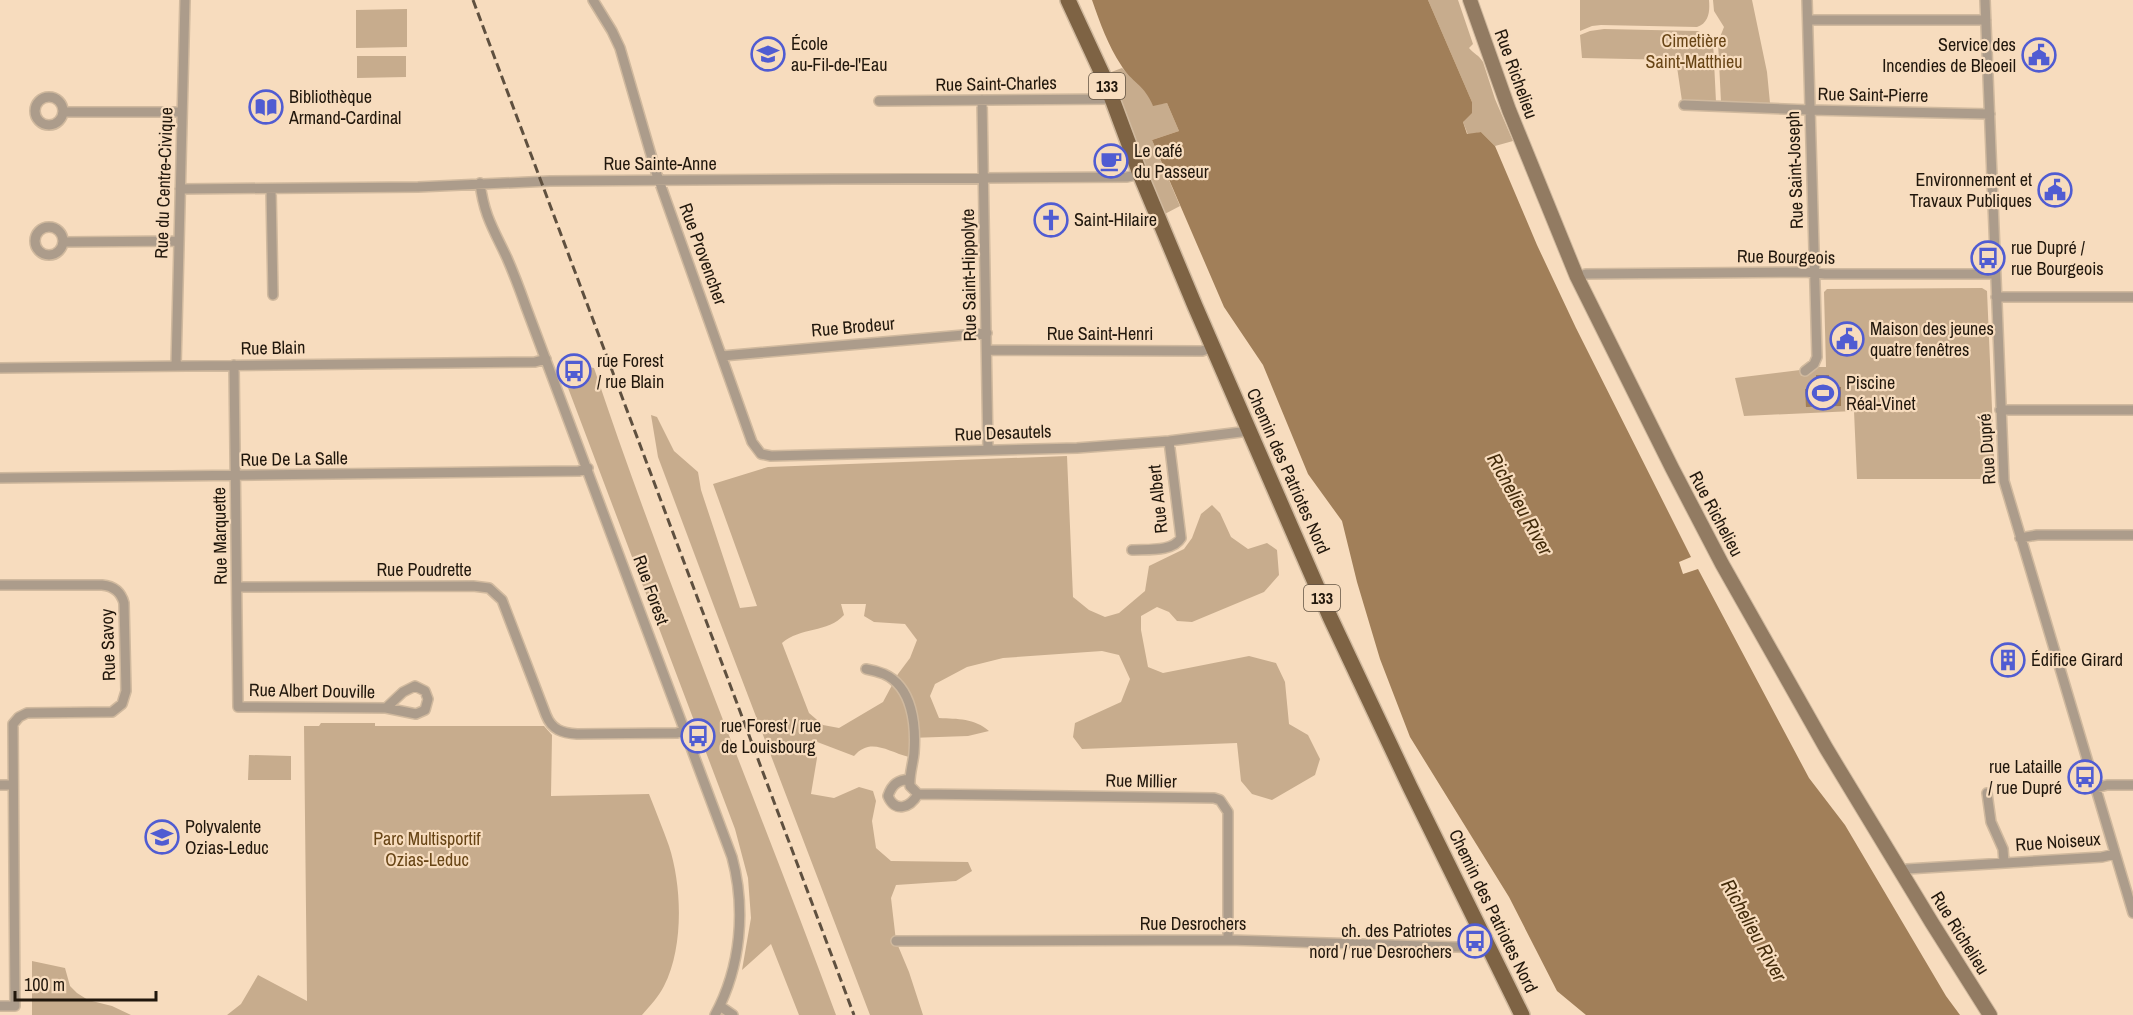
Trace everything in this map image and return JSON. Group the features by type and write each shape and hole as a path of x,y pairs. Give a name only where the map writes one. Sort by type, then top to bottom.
{"main road":[{"name":"Chemin des Patriotes Nord","path":"1068,0 1112,99 1140,174 1213,347 1335,627 1522,1015"},
{"name":"Rue Richelieu","path":"1470,0 1506,101 1577,277 1672,468 1722,564 1820,738 1990,1015"}],"street":[{"name":"Rue du Centre-Civique","path":"176,366 185,0"},
{"name":"Rue Provencher","path":"593,0 621,48 660,181 752,442 758,452"},
{"name":"Rue Saint-Joseph","path":"1805,371 1814,364 1817,357 1807,0"},
{"name":"Rue Dupré","path":"1985,0 2004,482 2133,912"},
{"path":"1808,20 1986,20"},
{"name":"Rue Saint-Charles","path":"879,102 1112,99"},
{"name":"Rue Saint-Hippolyte","path":"982,100 988,450"},
{"name":"Rue Saint-Pierre","path":"1684,105 1990,114"},
{"path":"63,112 182,112"},
{"name":"Rue Sainte-Anne","path":"180,189 418,187 480,183 1127,177 1140,174"},
{"name":"Rue Forest","path":"480,183 488,220 506,256 546,358 732,857 740,893 740,928 729,982 717,1011"},
{"path":"272,189 273,295"},
{"path":"64,242 178,240"},
{"name":"Rue Bourgeois","path":"1577,277 1586,274 1815,272 1825,274 1995,274"},
{"path":"1996,297 2133,297"},
{"name":"Rue Brodeur","path":"722,356 987,333"},
{"name":"Rue Saint-Henri","path":"987,350 1202,351 1213,347"},
{"name":"Rue Blain","path":"0,368 535,362 546,358"},
{"name":"Rue Marquette","path":"234,365 238,706"},
{"path":"2000,410 2133,410"},
{"name":"Rue Desautels","path":"758,452 771,456 988,450 1169,441 1249,431"},
{"name":"Rue Albert","path":"1132,550 1172,546 1181,538 1169,441"},
{"name":"Rue De La Salle","path":"0,478 579,471 588,468"},
{"path":"2020,538 2037,535 2133,535"},
{"name":"Rue Savoy","path":"0,585 102,585 118,591 125,607 126,692 124,701 118,709 112,712 27,713 16,719 12,731 12,785"},
{"name":"Rue Poudrette","path":"237,587 473,586 489,588 502,600 546,715 555,729 564,733 577,734 677,733 686,730"},
{"path":"866,669 886,675 899,686 907,698 913,713 915,738 910,786 918,794"},
{"name":"Rue Albert Douville","path":"238,706 386,708"},
{"name":"Rue Millier","path":"910,779 894,784 888,796 891,803 897,807 910,805 918,794 1214,798 1220,800 1228,812 1228,940"},
{"path":"0,786 12,785 15,1006 0,1006"},
{"path":"2096,788 2107,785 2133,785"},
{"name":"Rue Noiseux","path":"1987,793 1991,822 2002,849 2004,862"},
{"name":"Rue Noiseux","path":"1901,872 1907,869 2102,857 2115,854"},
{"name":"Rue Desrochers","path":"896,941 1228,940 1489,948"},
{"path":"717,1011 733,1015"}],"green space":[{"path":"1428,0 1458,0 1473,44 1469,48 1483,62 1495,99 1513,141 1495,146 1481,132 1468,135 1463,122 1472,102"},
{"name":"Cimetière Saint-Matthieu","path":"1580,0 1709,0 1709,8 1706,20 1697,27 1601,25 1580,31"},
{"name":"Cimetière Saint-Matthieu","path":"1713,0 1752,0 1767,72 1770,103 1721,102 1718,42 1724,27 1714,11"},
{"path":"407,9 407,47 356,48 356,10"},
{"name":"Cimetière Saint-Matthieu","path":"1604,29 1698,31 1708,36 1713,41 1716,102 1682,101 1676,60 1582,58 1580,35"},
{"path":"357,56 406,56 406,77 357,78"},
{"path":"1122,68 1147,91 1153,105 1167,103 1179,131 1152,140 1180,206 1161,216 1106,74"},
{"path":"1982,288 1987,291 1995,479 1857,479 1854,411 1744,416 1735,378 1800,370 1801,376 1815,367 1826,367 1824,292 1827,289"},
{"path":"559,364 594,368 651,531 836,1015 799,1015 771,944 742,970 751,918 748,878 735,829"},
{"path":"651,415 657,417 674,451 698,472 701,490 740,608 757,606 713,484 768,467 1067,456 1073,597 1089,610 1105,617 1119,613 1145,591 1149,566 1184,549 1192,538 1201,514 1212,505 1220,513 1231,537 1248,549 1267,543 1277,550 1279,575 1264,592 1192,622 1177,621 1169,612 1157,607 1141,616 1141,630 1148,667 1163,673 1249,656 1276,663 1285,682 1289,724 1308,735 1320,759 1315,775 1272,800 1252,794 1241,781 1237,743 1082,749 1073,737 1075,723 1121,702 1130,679 1119,655 1102,651 1003,658 967,667 935,684 930,696 939,718 972,721 989,731 968,736 910,738 909,757 873,746 860,750 854,756 812,740 817,758 811,794 834,798 859,787 873,791 876,801 872,821 876,848 891,861 968,862 972,871 956,881 896,885 891,898 896,941 923,1015 870,1015 658,457","holes":["841,604 866,604 864,616 874,622 905,624 917,640 910,658 898,674 883,702 839,728 823,725 809,713 782,643 797,634 822,628 837,621 844,615"]},
{"name":"Parc Multisportif Ozias-Leduc","path":"321,723 375,723 375,726 544,726 552,735 551,796 649,794 673,862 677,879 679,916 675,953 670,970 660,993 642,1015 227,1015 241,1004 258,975 307,1001 304,726 319,726"},
{"path":"249,755 291,756 291,780 248,780"},
{"path":"32,961 65,968 70,986 77,993 88,1000 112,1006 131,1015 32,1015"}],"water":[{"name":"Richelieu River","path":"1092,0 1428,0 1472,102 1472,113 1463,122 1467,134 1481,132 1495,146 1537,245 1576,328 1691,557 1679,562 1683,574 1698,569 1809,778 1845,825 1946,996 1960,1015 1586,1015 1557,991 1509,897 1410,737 1380,659 1342,521 1308,474 1263,365 1224,307 1152,140 1179,131 1167,103 1153,106 1146,93 1125,71 1108,42"},
{"name":"Piscine Réal-Vinet","path":"1816,375 1829,375 1829,387 1841,387 1841,406 1806,407 1805,389 1816,388"}],"railway":[{"path":"473,0 854,1015"}],"place":[{"name":"École au-Fil-de-l'Eau","path":"768,54"},
{"name":"Service des Incendies de Bleoeil","path":"2039,55"},
{"name":"Bibliothèque Armand-Cardinal","path":"266,107"},
{"name":"Le café du Passeur","path":"1111,161"},
{"name":"Environnement et Travaux Publiques","path":"2055,190"},
{"name":"Saint-Hilaire","path":"1051,220"},
{"name":"rue Dupré / rue Bourgeois","path":"1988,258"},
{"name":"Maison des jeunes quatre fenêtres","path":"1847,339"},
{"name":"rue Forest / rue Blain","path":"574,371"},
{"name":"Piscine Réal-Vinet","path":"1823,393"},
{"name":"Édifice Girard","path":"2008,660"},
{"name":"rue Forest / rue de Louisbourg","path":"698,736"},
{"name":"rue Lataille / rue Dupré","path":"2085,777"},
{"name":"Polyvalente Ozias-Leduc","path":"162,837"},
{"name":"ch. des Patriotes nord / rue Desrochers","path":"1475,941"}]}
